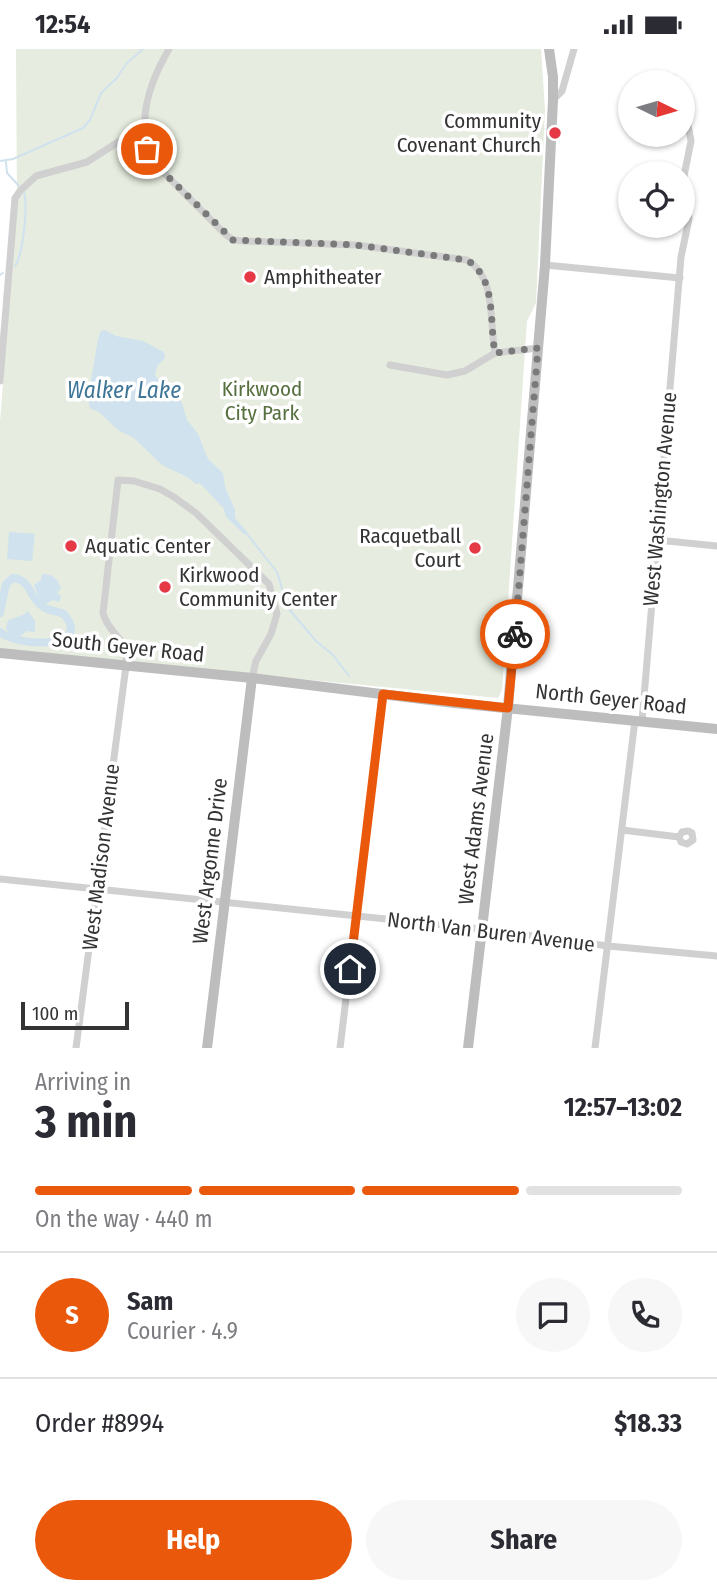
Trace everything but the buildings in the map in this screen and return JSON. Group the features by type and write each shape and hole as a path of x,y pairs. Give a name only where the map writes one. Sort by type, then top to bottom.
{"street":[{"path":"169,49 157,70 150,92 144,133 154,163 233,240 356,245 467,260 479,267 486,281 495,353"},
{"name":"West Adams Avenue","path":"468,1048 508,708 545,265 553,77 549,49"},
{"path":"552,100 562,91 574,49"},
{"path":"0,381 15,198 36,176 87,162 126,137 144,133"},
{"name":"West Washington Avenue","path":"595,1048 622,830 639,720 680,278 688,219 684,176 690,147"},
{"path":"545,265 680,278"},
{"path":"390,365 447,375 456,374 495,353 538,348"},
{"path":"126,666 125,646 105,620 103,613 118,480 134,481 160,489 196,513 268,584 276,614 271,635 256,661 251,678"},
{"path":"657,540 717,546"},
{"name":"South Geyer Road","path":"0,653 251,678"},
{"name":"West Madison Avenue","path":"76,1048 126,666"},
{"name":"North Geyer Road","path":"251,678 717,729"},
{"name":"West Argonne Drive","path":"207,1048 251,678"},
{"path":"340,1048 383,694"},
{"path":"622,830 678,837"},
{"name":"North Van Buren Avenue","path":"0,879 717,956"}],"green space":[{"name":"Kirkwood City Park","path":"16,49 541,49 545,110 536,303 527,321 502,690 498,698 0,650 0,422 17,203"}],"water":[{"name":"Walker Lake","path":"105,330 116,336 143,341 164,352 165,358 157,366 155,375 161,384 169,385 182,403 187,420 198,434 208,459 223,473 235,518 247,534 226,517 224,509 200,483 196,484 162,465 134,438 118,430 100,413 90,408 88,399 98,339 101,331"},
{"path":"9,532 35,534 32,561 7,559"},
{"path":"42,574 52,576 58,582 61,589 57,592 61,597 59,602 53,600 45,604 40,600 34,585 41,580"},
{"path":"28,611 35,621 35,632 27,631 20,636 10,634 6,629 8,620"}],"waterway":[{"path":"0,161 13,159 83,128 90,120 101,93 143,49"},
{"path":"6,162 7,173 19,186"},
{"path":"15,266 24,228 23,190"},
{"path":"247,534 277,572 288,608 316,641 333,655 349,676"},
{"path":"0,613 6,584 13,578 19,579 38,603 64,614 71,626 69,634 50,642 21,641 0,632"}],"way so far":[{"path":"147,149 154,163 233,240 356,245 467,260 479,267 486,281 495,353 538,348 515,634"}],"place":[{"name":"Community Covenant Church","path":"555,133"},
{"name":"Amphitheater","path":"250,277"},
{"name":"Aquatic Center","path":"71,546"},
{"name":"Racquetball Court","path":"475,548"},
{"name":"Kirkwood Community Center","path":"165,587"}],"route":[{"path":"350,969 383,694 508,708 515,634"}]}
